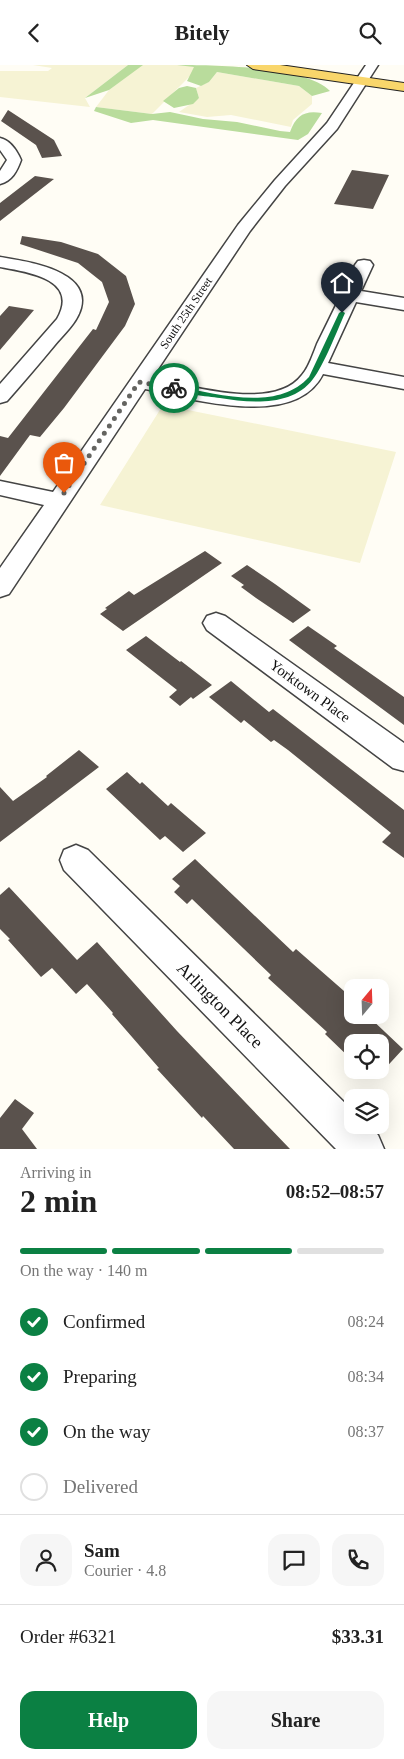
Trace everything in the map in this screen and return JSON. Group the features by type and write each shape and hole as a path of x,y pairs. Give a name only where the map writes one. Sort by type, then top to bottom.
{"main road":[{"path":"253,65 361,73 404,87"},
{"path":"294,65 361,73 404,81"}],"street":[{"name":"South 25th Street","path":"0,588 244,228 313,145 332,126 361,73"},
{"path":"0,142 11,153 14,160 10,170 1,177"},
{"path":"0,262 38,269 54,275 69,289 72,306 65,321 0,397"},
{"path":"139,382 240,399 278,398 304,387 317,367 364,265"},
{"path":"350,295 404,304"},
{"path":"317,367 404,383"},
{"path":"0,488 53,510"},
{"path":"0,507 53,510"},
{"name":"Yorktown Place","path":"216,623 404,759"},
{"name":"Arlington Place","path":"76,860 364,1149"}],"shaded area":[{"path":"33,65 128,65 85,98 90,107 0,97 0,71 48,71 52,68"},
{"path":"141,65 184,65 195,67 196,70 152,114 96,107 109,90"},
{"path":"217,72 299,86 312,96 312,104 293,120 291,127 231,115 207,117 179,112 199,98 196,88 209,82"},
{"path":"163,405 396,452 360,563 100,505"}],"green space":[{"path":"128,65 143,65 109,90 85,98"},
{"path":"177,65 235,67 281,72 302,76 319,83 330,91 312,96 299,86 217,72 209,82 201,86 187,81 194,67"},
{"path":"187,86 196,88 199,98 193,104 174,108 163,101 179,88"},
{"path":"96,107 152,114 170,112 290,132 295,121 302,115 311,112 322,113 308,134 298,140 153,120 131,123 94,111"}],"building":[{"path":"8,110 54,140 62,156 42,158 36,145 1,121"},
{"path":"352,170 389,175 373,209 334,204"},
{"path":"35,176 54,179 0,221 0,203"},
{"path":"22,236 61,242 98,254 126,276 135,304 125,326 64,408 40,437 30,435 0,476 0,436 8,438 93,329 96,330 109,302 102,282 78,263 20,244"},
{"path":"9,306 34,310 0,350 0,316"},
{"path":"205,551 222,563 123,631 100,614 107,609 105,608 129,591 134,595"},
{"path":"247,565 311,610 293,623 256,598 241,587 244,585 231,576"},
{"path":"308,626 337,646 334,648 404,697 404,725 289,640"},
{"path":"146,636 212,685 180,706 169,697 177,690 126,650"},
{"path":"231,681 269,712 273,709 404,810 404,858 382,842 391,833 288,750 274,740 271,742 244,720 241,723 209,697"},
{"path":"79,750 99,767 0,842 0,787 13,801 47,777"},
{"path":"127,772 140,784 142,782 168,806 171,803 206,833 183,852 165,836 160,840 106,789"},
{"path":"195,859 293,952 296,949 344,991 344,1024 377,1024 387,1034 344,1034 344,1052 325,1034 327,1032 268,978 271,975 192,899 187,904 174,892 180,886 172,879"},
{"path":"9,887 77,960 97,942 177,1031 290,1149 234,1149 203,1116 202,1118 157,1069 159,1068 87,984 76,994 52,968 41,977 0,929 0,895"},
{"path":"389,1036 403,1049 389,1064"},
{"path":"15,1099 34,1113 22,1129 37,1149 0,1149 0,1118"}],"way so far":[{"path":"64,493 139,382 174,388"}],"route":[{"path":"174,388 240,399 278,398 292,393 304,387 312,377 342,313"}]}
